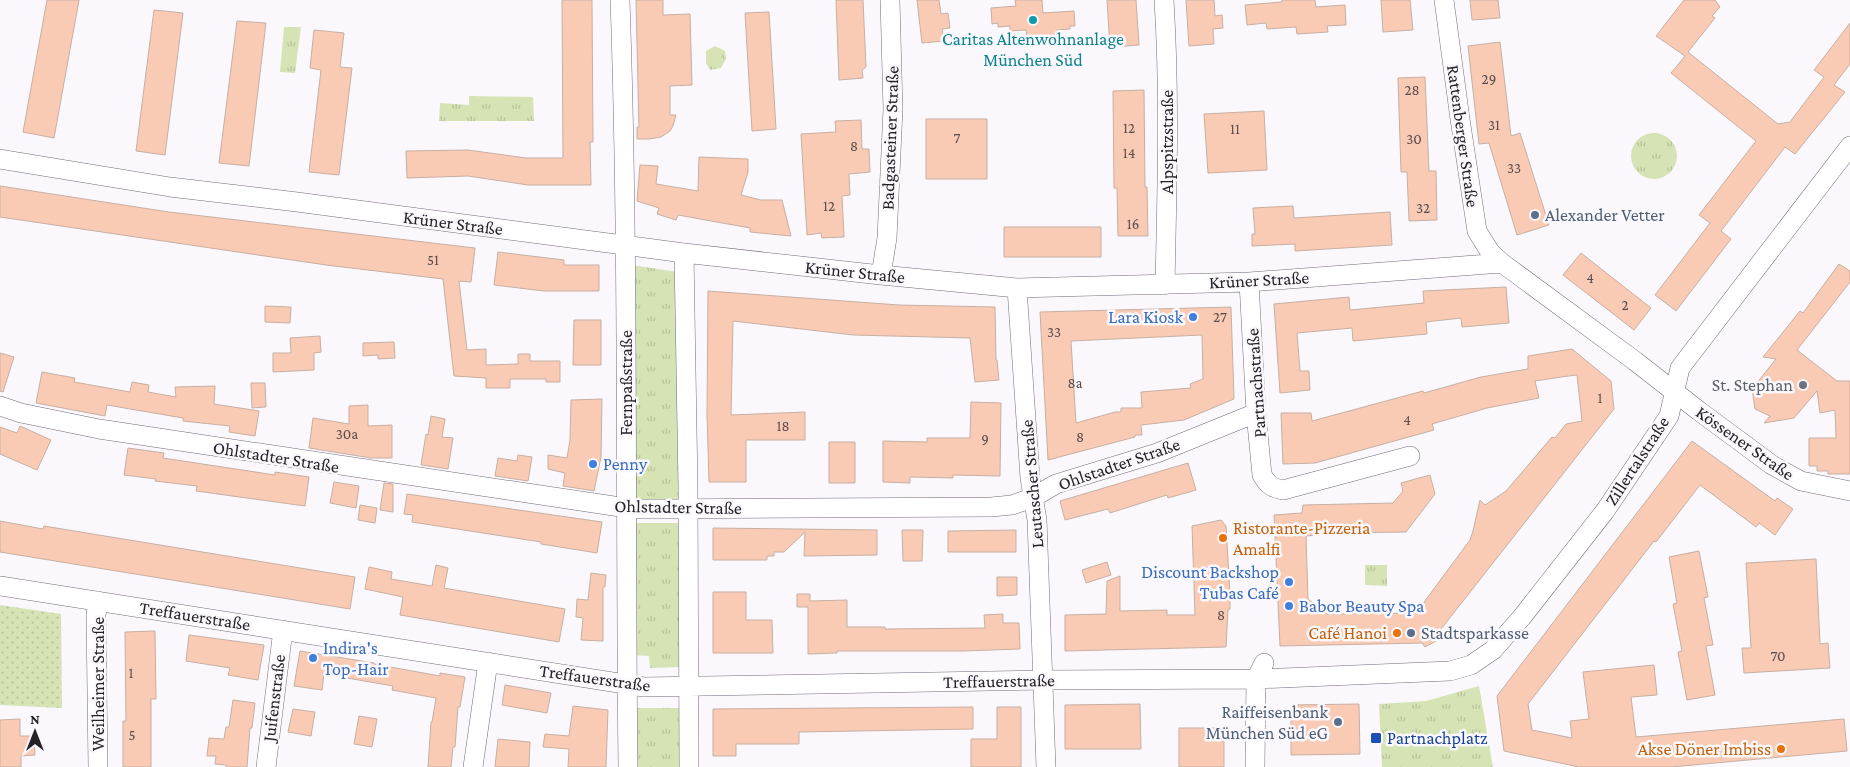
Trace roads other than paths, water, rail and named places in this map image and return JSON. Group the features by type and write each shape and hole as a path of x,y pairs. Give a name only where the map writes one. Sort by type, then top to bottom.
{"street":[{"name":"Fernpaßstraße","path":"620,0 626,245 626,686 628,767"},
{"name":"Badgasteiner Straße","path":"881,275 887,238 893,108 890,0"},
{"name":"Alpspitzstraße","path":"1164,0 1167,51 1165,284"},
{"name":"Rattenberger Straße","path":"1444,0 1477,231 1490,252 1502,264"},
{"name":"Zillertalstraße","path":"1260,671 1408,674 1450,671 1471,665 1493,650 1522,617 1604,511 1669,416 1680,368 1850,146"},
{"name":"Krüner Straße","path":"0,159 170,187 684,253 1017,288 1249,282 1502,264"},
{"path":"684,253 688,509 689,767"},
{"path":"1502,264 1635,361 1674,392"},
{"name":"Partnachstraße","path":"1249,282 1256,413 1262,475 1266,483 1273,488 1283,490 1410,456"},
{"name":"Leutascher Straße","path":"1017,288 1032,498 1037,520 1046,767"},
{"name":"Kössener Straße","path":"1674,392 1772,465 1801,481 1850,491"},
{"name":"Ohlstadter Straße","path":"0,406 21,413 100,429 627,508 688,509 991,507 1012,505 1032,498 1056,484 1157,453 1256,413"},
{"name":"Treffauerstraße","path":"0,586 488,662 626,686 689,687 1044,680 1260,671"},
{"name":"Weilheimer Straße","path":"98,601 96,615 98,767"},
{"name":"Juifenstraße","path":"266,767 283,630"},
{"path":"473,767 488,662"},
{"path":"1254,767 1260,671"}],"place":[{"name":"Caritas Altenwohnanlage München Süd","path":"1033,20"},
{"name":"Alexander Vetter","path":"1535,215"},
{"name":"Lara Kiosk","path":"1193,317"},
{"name":"St. Stephan","path":"1803,385"},
{"name":"Penny","path":"593,464"},
{"name":"Ristorante-Pizzeria Amalfi","path":"1223,538"},
{"name":"Discount Backshop Tubas Café","path":"1289,582"},
{"name":"Babor Beauty Spa","path":"1289,606"},
{"name":"Café Hanoi","path":"1397,633"},
{"name":"Stadtsparkasse","path":"1411,633"},
{"name":"Indira's Top-Hair","path":"313,658"},
{"name":"Raiffeisenbank München Süd eG","path":"1338,722"},
{"name":"Partnachplatz","path":"1376,738"},
{"name":"Akse Döner Imbiss","path":"1781,749"}]}
